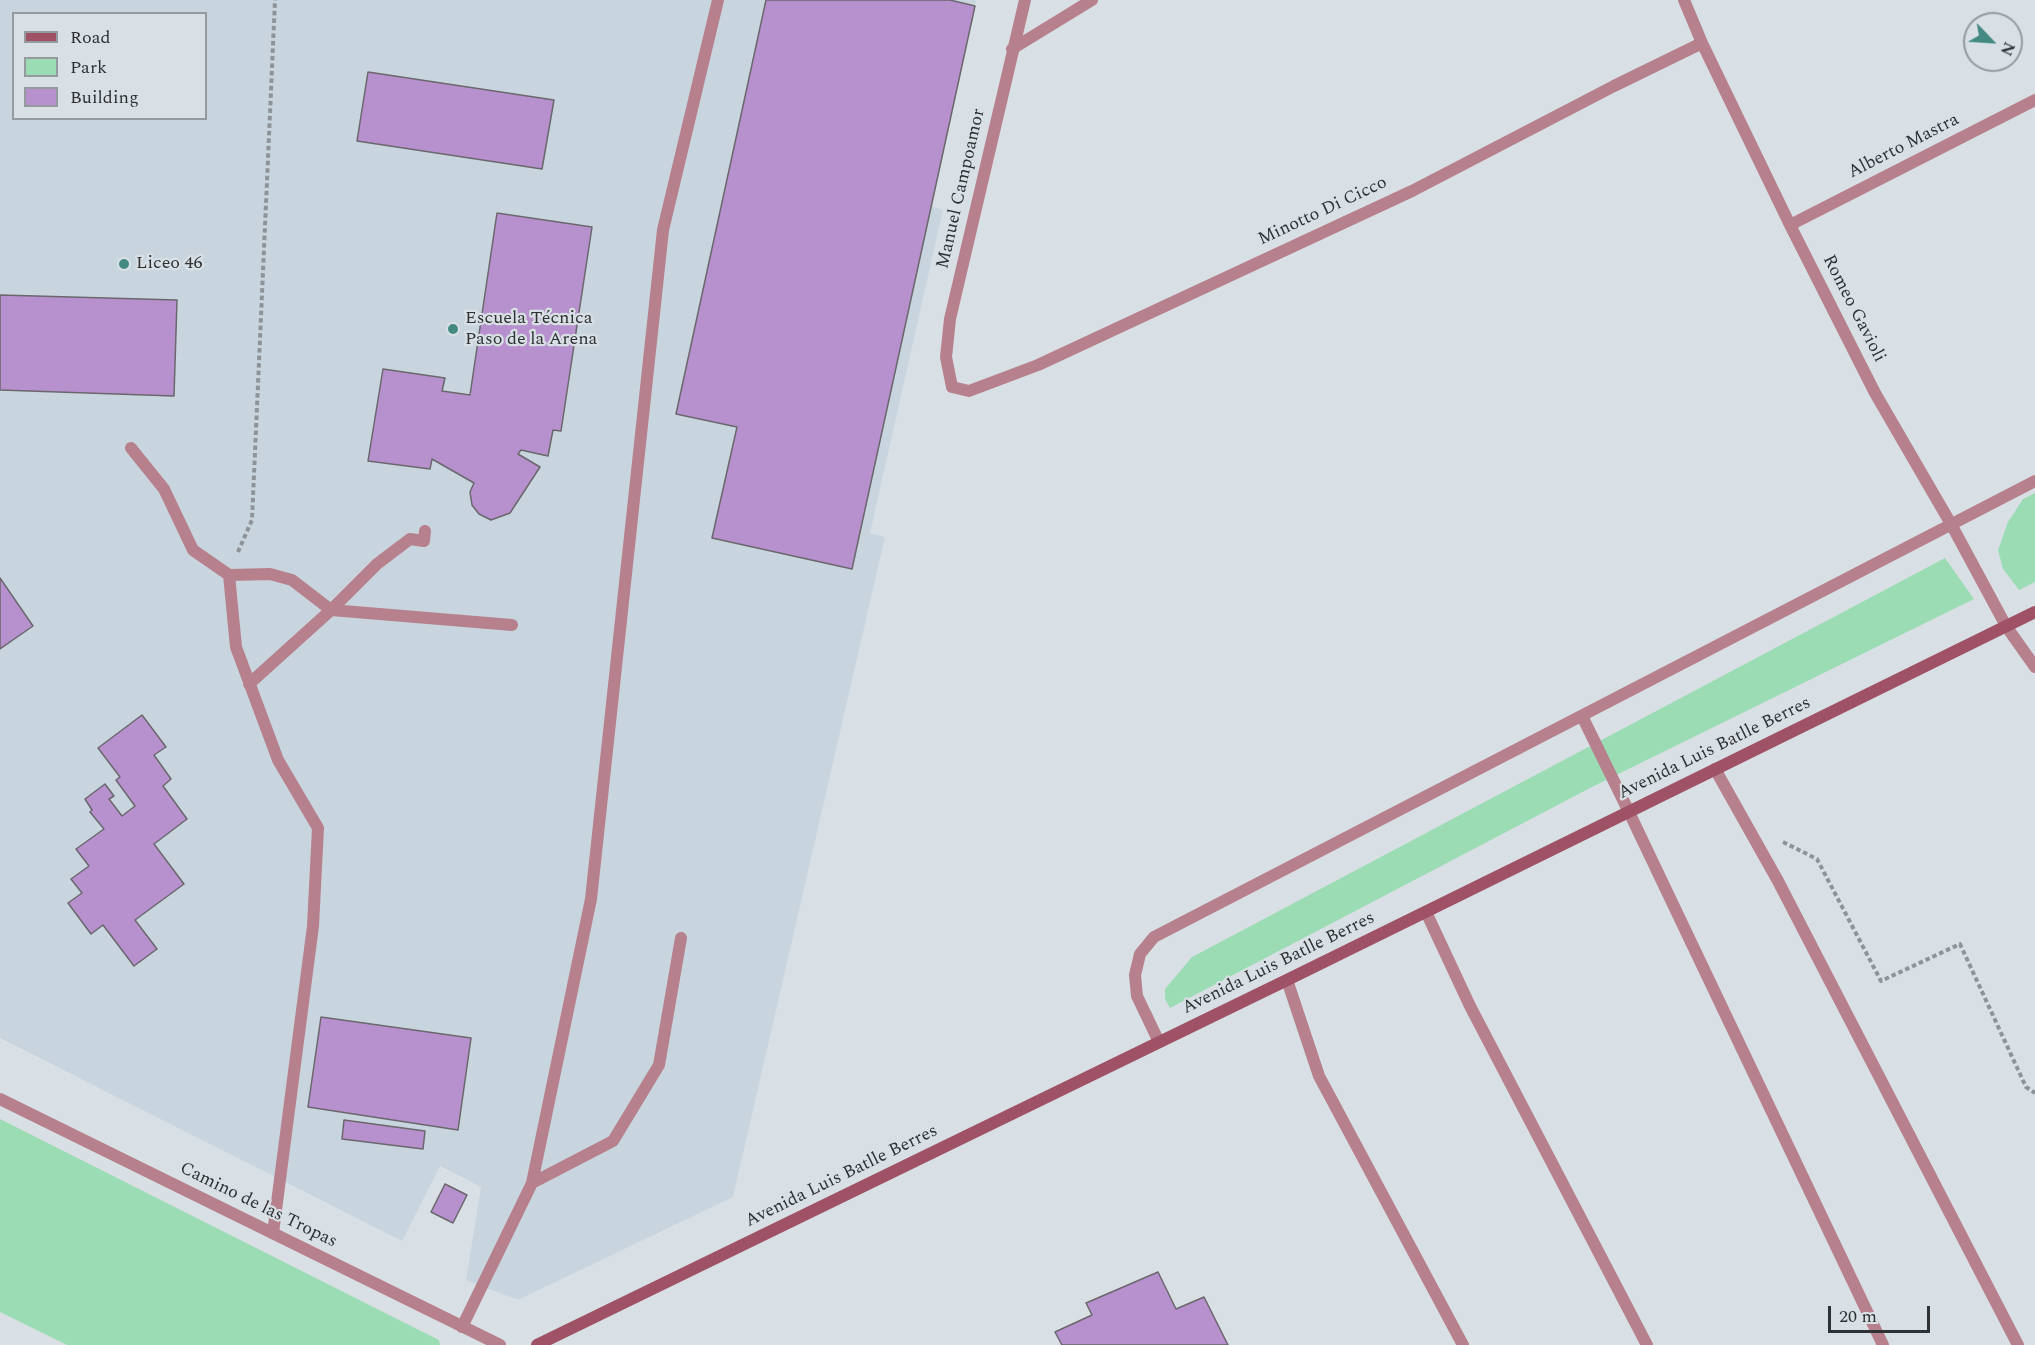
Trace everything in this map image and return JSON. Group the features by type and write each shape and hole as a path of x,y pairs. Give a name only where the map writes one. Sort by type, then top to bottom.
{"main road":[{"name":"Avenida Luis Batlle Berres","path":"537,1345 1426,912 2035,612"}],"street":[{"path":"462,1327 532,1183 591,898 663,230 718,0"},
{"name":"Manuel Campoamor","path":"952,387 946,357 950,319 1024,0"},
{"path":"1012,49 1092,0"},
{"name":"Romeo Gavioli","path":"1684,0 1702,43 1790,225 1875,393 1951,524 2006,626 2035,667"},
{"name":"Minotto Di Cicco","path":"952,387 969,391 1038,365 1412,191 1702,43"},
{"name":"Alberto Mastra","path":"1790,225 2035,100"},
{"path":"130,448 164,489 193,550 229,575 270,574 292,580 331,610 512,625"},
{"path":"1159,1042 1137,996 1135,975 1140,954 1154,937 2035,481"},
{"path":"249,684 331,610 376,564 410,539 424,541 425,531"},
{"path":"229,575 236,647 249,684 278,760 318,828 313,926 273,1233"},
{"path":"1582,716 1883,1345"},
{"path":"1715,770 1778,881 2018,1345"},
{"path":"1426,912 1470,1006 1647,1345"},
{"path":"532,1183 613,1141 659,1065 681,938"},
{"path":"1287,980 1319,1076 1463,1345"},
{"name":"Camino de las Tropas","path":"0,1098 500,1345"}],"path":[{"path":"229,575 252,520 275,0"},
{"path":"1745,823 1817,859 1881,981 1960,944 2026,1087 2035,1093"}],"shaded area":[{"path":"0,0 976,0 931,206 943,210 870,533 885,537 733,1197 518,1300 466,1280 481,1187 440,1166 402,1241 0,1038"}],"green space":[{"path":"2035,493 2035,582 2019,590 2003,569 1998,550 2008,522 2023,499"},
{"path":"1945,558 1974,599 1594,786 1170,1008 1165,999 1165,989 1192,957"},
{"path":"0,1119 439,1340 440,1345 67,1345 0,1312"}],"building":[{"path":"766,0 950,0 975,6 852,569 712,538 737,427 676,414"},
{"path":"368,72 554,100 542,169 357,141"},
{"path":"497,213 592,227 561,431 553,430 548,456 521,450 518,454 540,467 510,513 491,520 479,514 472,505 470,492 474,483 432,459 430,469 368,461 383,369 445,378 442,391 470,395"},
{"path":"0,295 177,300 174,396 0,390"},
{"path":"0,578 33,626 0,649"},
{"path":"142,715 166,747 154,755 171,779 163,786 187,819 154,844 184,884 135,920 157,949 134,966 103,925 91,934 68,903 82,893 71,879 89,866 76,849 104,829 90,812 92,810 85,799 105,784 114,796 109,799 122,816 135,806 116,780 120,777 98,748"},
{"path":"321,1017 471,1038 458,1130 308,1107"},
{"path":"344,1120 425,1131 423,1149 342,1139"},
{"path":"445,1184 467,1195 453,1223 431,1212"},
{"path":"1158,1272 1176,1309 1204,1297 1228,1345 1062,1345 1055,1332 1092,1315 1086,1303"}],"place":[{"name":"Liceo 46","path":"124,264"},
{"name":"Escuela Técnica Paso de la Arena","path":"453,329"}]}
